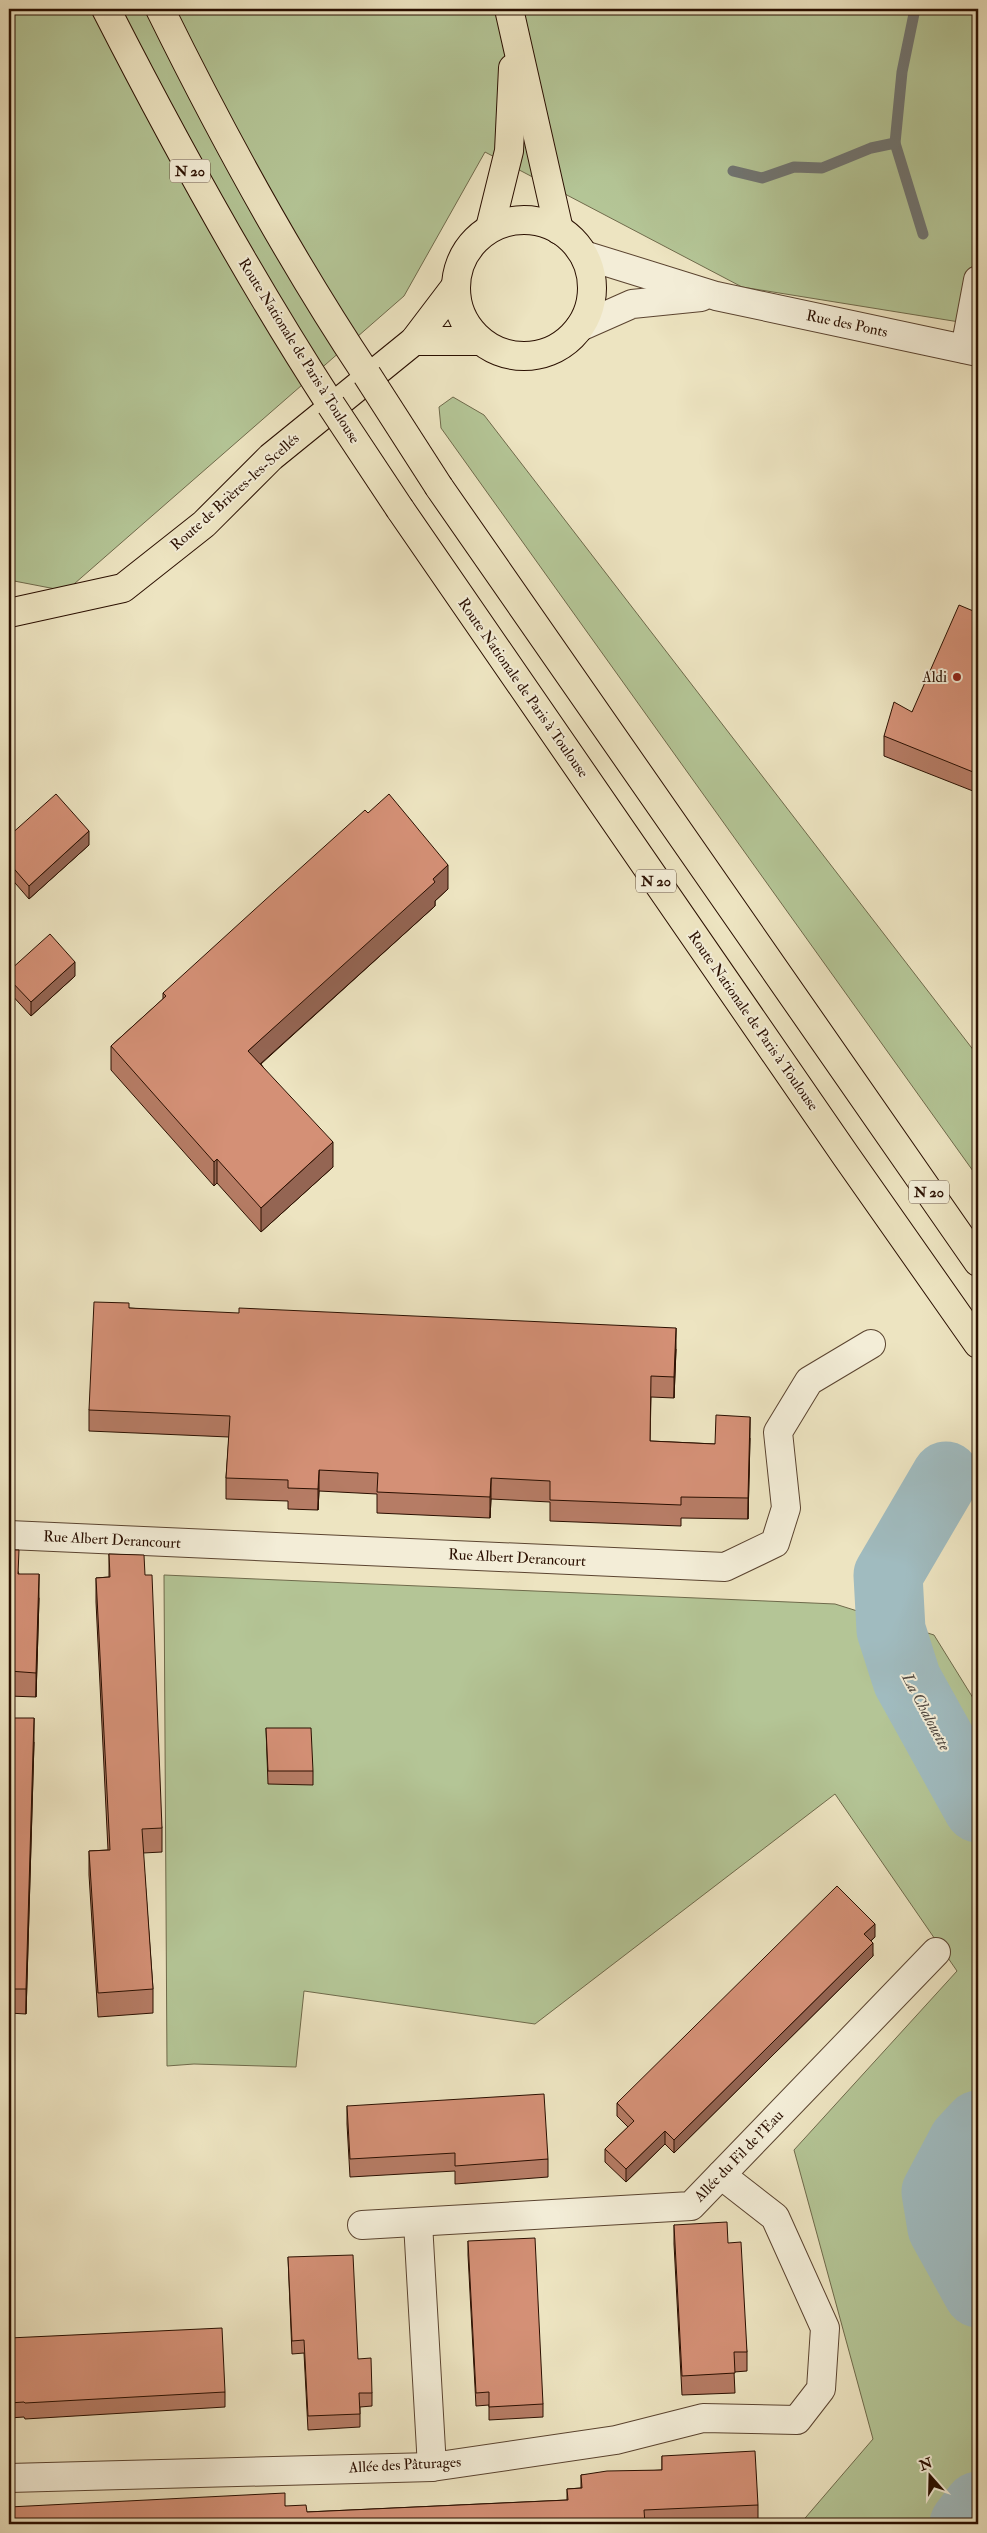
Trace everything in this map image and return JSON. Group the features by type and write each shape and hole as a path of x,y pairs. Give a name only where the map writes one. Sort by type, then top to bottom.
{"main road":[{"name":"Route Nationale de Paris à Toulouse","path":"106,9 173,141 282,329 400,509 846,1156 978,1344"},
{"name":"N 20","path":"160,9 210,110 320,305 439,487 978,1262"},
{"path":"490,228 509,151 512,21"},
{"path":"512,21 560,230"},
{"path":"525,220 543,223 560,230 573,241 584,255 590,273 592,292 589,310 580,328 564,344 544,354 521,357 498,352 479,341 466,326 457,308 455,288 457,270 464,253 476,239 490,228 507,222 525,220"},
{"name":"Route de Brières-les-Scellés","path":"9,613 123,588 204,524 271,457 414,340 455,288"},
{"path":"414,340 479,341"}],"street":[{"name":"Rue des Ponts","path":"584,255 716,296 972,351"},
{"path":"972,351 978,280"},
{"name":"Rue des Ponts","path":"580,328 632,304 716,296"},
{"name":"Rue Albert Derancourt","path":"9,1535 725,1567 775,1543 786,1508 778,1432 809,1380 871,1344"},
{"name":"Allée du Fil de l'Eau","path":"362,2225 691,2206 936,1952"},
{"name":"Allée des Pâturages","path":"9,2478 432,2467 616,2440 702,2418 797,2420 821,2389 826,2328 775,2217 721,2175"},
{"path":"418,2223 432,2467"}],"green space":[{"path":"9,9 978,9 978,325 742,287 485,152 404,296 66,591 9,580"},
{"path":"453,397 484,415 978,1056 978,1178 441,428 439,407"},
{"path":"164,1575 835,1604 934,1635 978,1706 978,2141 976,2143 978,2144 978,2524 800,2524 873,2439 794,2150 957,1971 835,1794 535,2024 304,1991 296,2067 194,2064 167,2066"}],"building":[{"name":"Aldi","path":"959,605 978,613 978,774 884,736 894,702 912,712"},
{"path":"56,794 89,831 29,886 9,863 9,836"},
{"path":"389,794 448,865 433,879 435,882 248,1051 333,1142 261,1208 217,1159 214,1162 111,1046 166,996 163,993 275,891 365,810 368,813"},
{"path":"50,934 75,962 31,1002 9,979 9,971"},
{"path":"94,1302 129,1303 129,1308 239,1313 239,1308 676,1328 674,1377 651,1376 650,1441 715,1444 716,1415 750,1417 748,1498 681,1497 681,1505 550,1500 550,1481 491,1478 490,1497 377,1492 378,1473 319,1470 318,1489 288,1488 288,1480 226,1478 230,1416 89,1410"},
{"path":"9,1550 19,1550 18,1574 39,1574 36,1673 9,1671"},
{"path":"109,1554 144,1555 145,1575 152,1575 162,1828 142,1829 153,1989 98,1993 89,1851 110,1850 96,1578 110,1577"},
{"path":"9,1718 34,1718 26,1989 9,1989"},
{"path":"266,1728 311,1728 313,1771 268,1771"},
{"path":"837,1886 875,1924 864,1934 873,1943 674,2140 665,2131 626,2169 605,2149 634,2121 617,2103"},
{"path":"544,2094 548,2159 455,2166 455,2153 350,2159 347,2106"},
{"path":"727,2222 728,2243 741,2242 747,2352 734,2352 735,2373 682,2376 674,2225"},
{"path":"535,2238 543,2404 489,2407 489,2392 476,2393 468,2241"},
{"path":"353,2255 358,2359 371,2358 372,2393 359,2393 360,2414 308,2416 304,2340 292,2341 288,2257"},
{"path":"222,2328 225,2392 9,2403 9,2338"},
{"path":"755,2451 758,2505 644,2510 645,2524 9,2524 9,2507 285,2493 285,2506 306,2505 307,2512 568,2500 567,2489 582,2488 581,2475 607,2471 662,2470 662,2456"}],"waterway":[{"path":"915,9 902,72 895,143 923,234"},
{"path":"733,171 762,178 794,167 822,168 871,148 895,143"},
{"name":"La Chalouette","path":"946,1476 888,1575 891,1630 907,1680 978,1808"},
{"name":"La Chalouette","path":"978,2125 963,2141 936,2192 942,2228 978,2293"},
{"name":"La Chalouette","path":"964,2524 978,2506"}],"place":[{"name":"Aldi","path":"957,677"}]}
